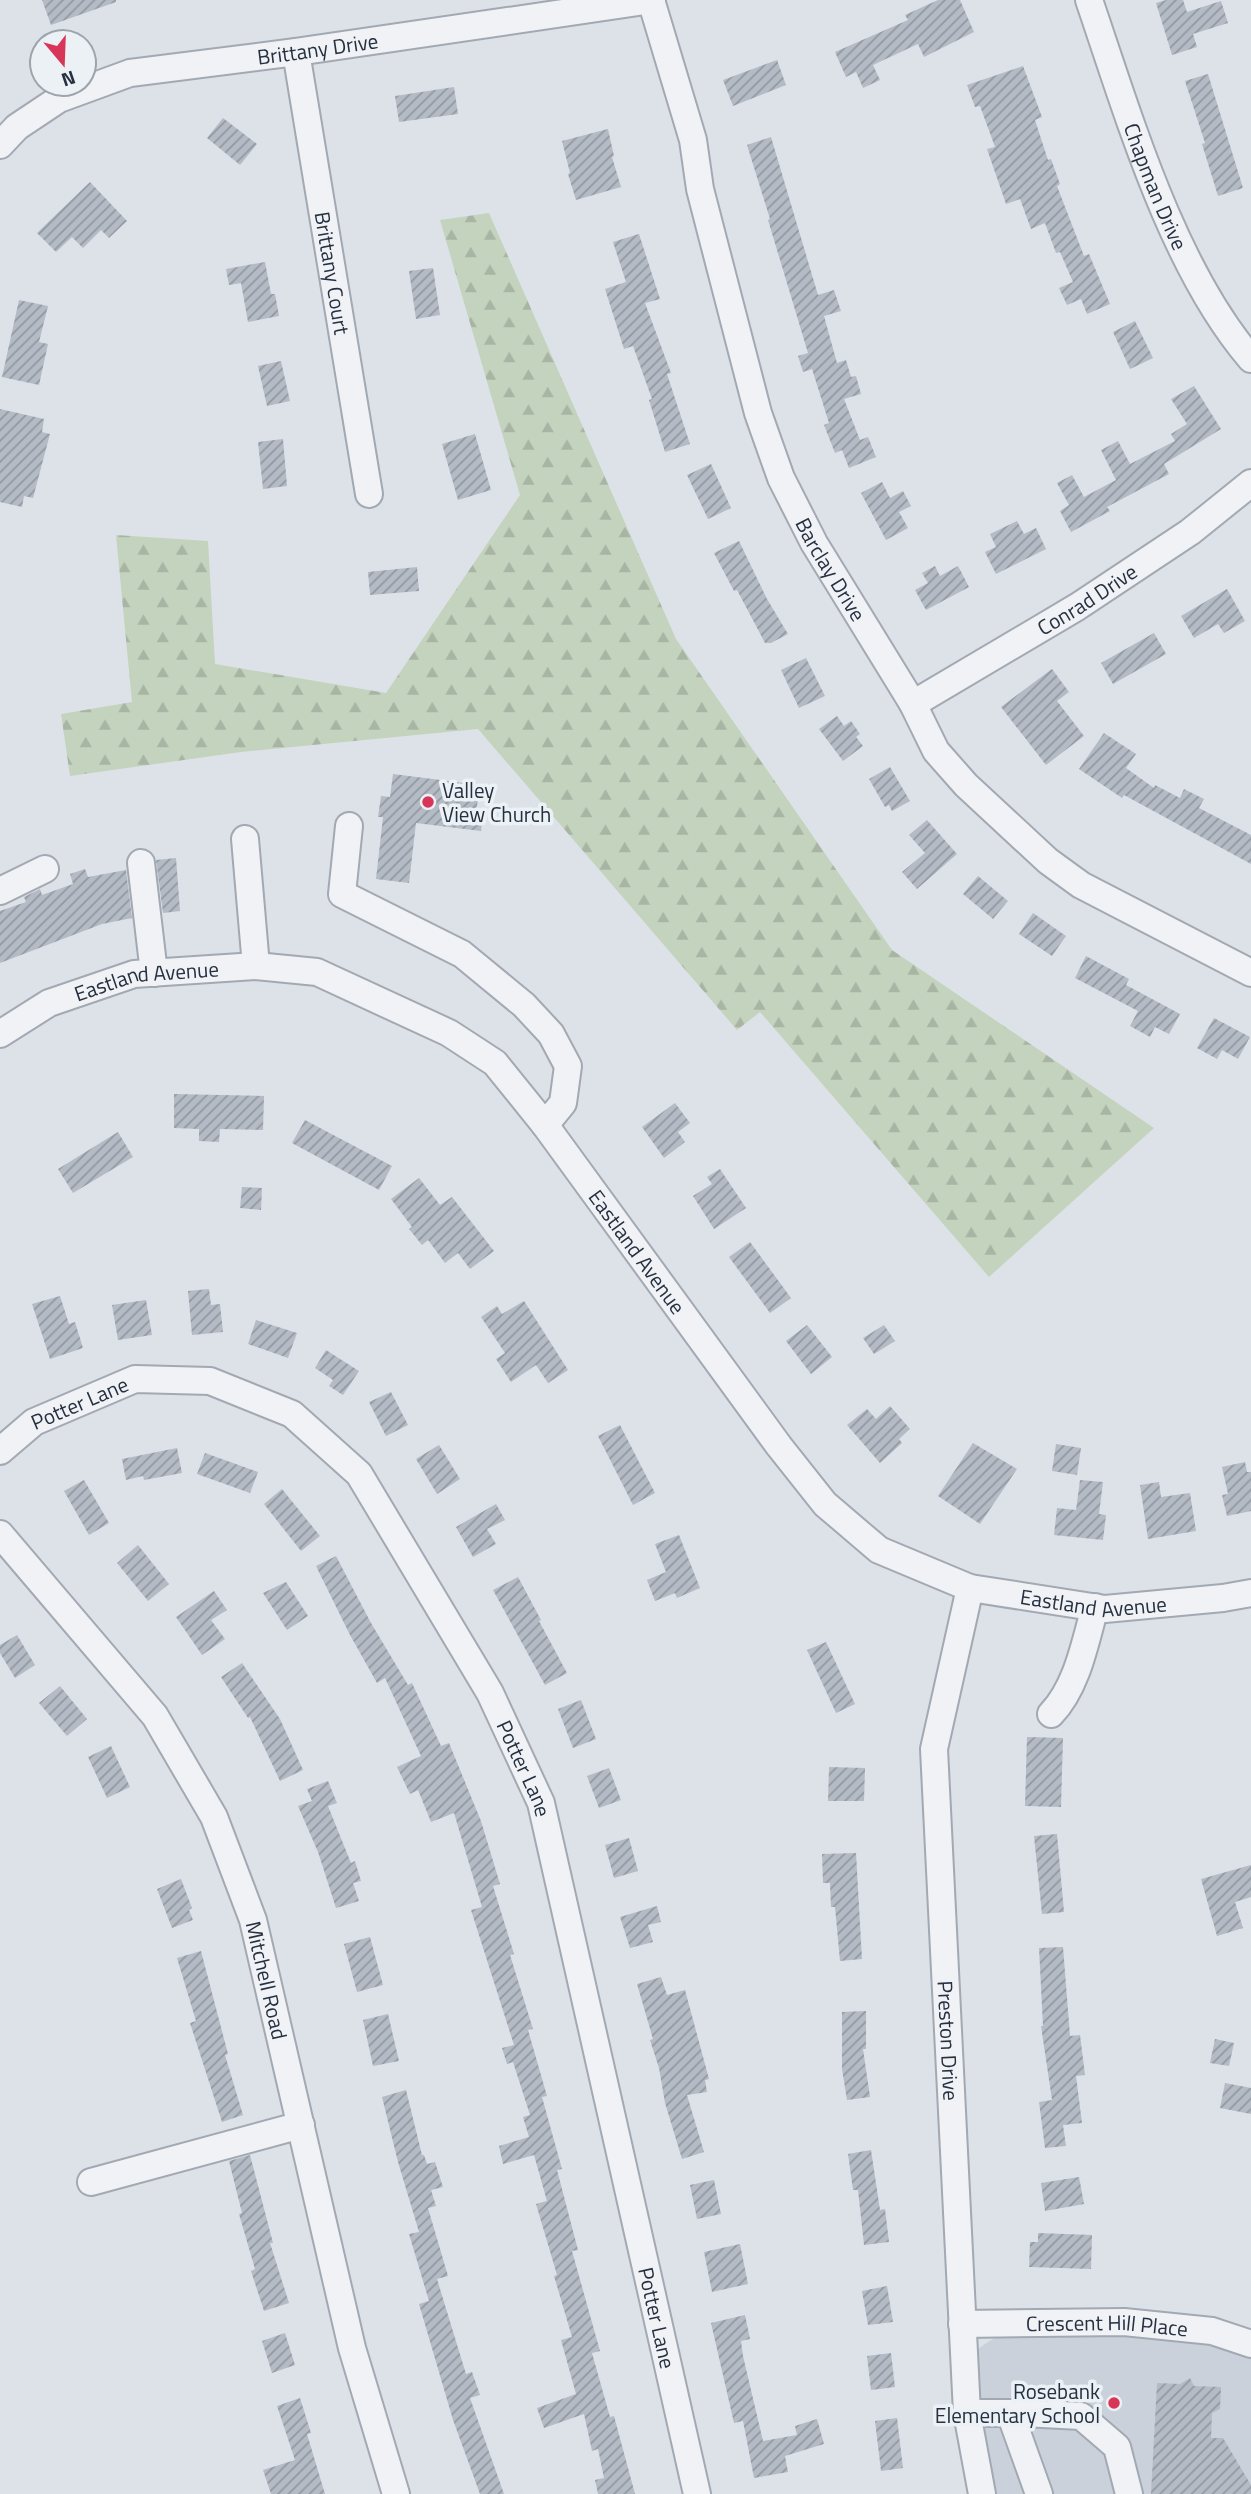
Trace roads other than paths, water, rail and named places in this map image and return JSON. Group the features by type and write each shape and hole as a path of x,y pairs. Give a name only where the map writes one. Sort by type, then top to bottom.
{"street":[{"name":"Brittany Drive","path":"0,145 17,127 59,99 130,73 296,52 651,0"},
{"name":"Barclay Drive","path":"651,0 693,140 700,189 758,413 781,478 814,543 913,704 936,751 958,777 1048,861 1081,885 1251,973"},
{"name":"Chapman Drive","path":"1089,0 1147,166 1175,231 1198,279 1232,337 1251,359"},
{"name":"Brittany Court","path":"296,52 369,494"},
{"name":"Conrad Drive","path":"913,704 1077,607 1190,532 1251,483"},
{"path":"349,826 342,894 461,954 524,1005 551,1034 568,1066 563,1103 545,1125"},
{"path":"245,839 257,966"},
{"path":"141,863 154,973"},
{"path":"0,891 45,869"},
{"name":"Eastland Avenue","path":"0,1034 49,1003 134,974 257,966 317,972 449,1033 495,1063 545,1125 779,1446 825,1504 879,1550 970,1588 1105,1609 1223,1598 1251,1592"},
{"name":"Potter Lane","path":"0,1451 34,1422 135,1379 210,1381 292,1414 359,1474 490,1693 541,1803 697,2494"},
{"name":"Mitchell Road","path":"0,1534 155,1716 214,1817 253,1920 352,2348 396,2494"},
{"name":"Preston Drive","path":"970,1588 934,1749 967,2413 982,2494"},
{"path":"1051,1714 1059,1706 1079,1663 1095,1607"},
{"path":"91,2182 302,2125"},
{"name":"Crescent Hill Place","path":"962,2324 1124,2322 1212,2331 1251,2344"},
{"path":"967,2413 1080,2416 1117,2448 1129,2494"},
{"path":"1010,2413 1038,2494"}],"place":[{"name":"Valley View Church","path":"428,802"},
{"name":"Rosebank Elementary School","path":"1114,2403"}]}
